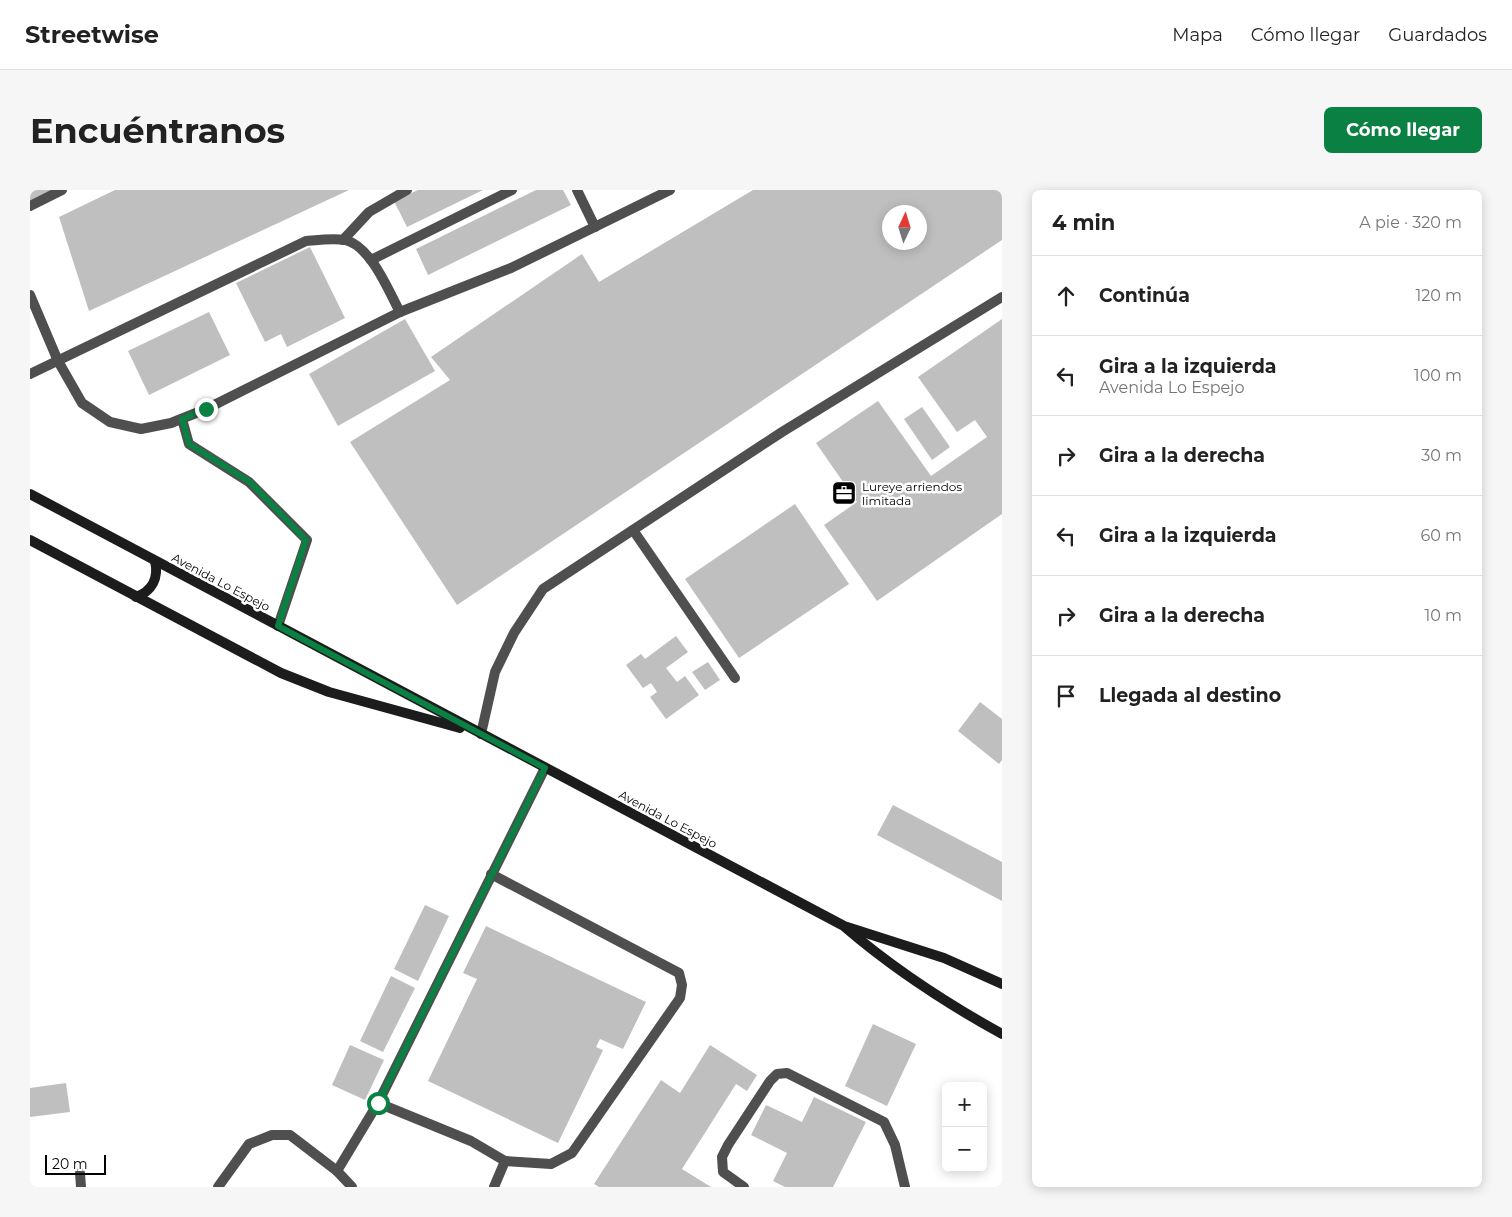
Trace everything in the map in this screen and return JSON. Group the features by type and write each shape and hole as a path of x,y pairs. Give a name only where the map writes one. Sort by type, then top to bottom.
{"main road":[{"name":"Avenida Lo Espejo","path":"30,494 844,926 944,958 1002,984"},
{"name":"Avenida Lo Espejo","path":"30,540 265,666 305,683 481,734"},
{"path":"136,597 150,590 154,583 156,576 155,561"},
{"name":"Avenida Lo Espejo","path":"844,926 917,984 1002,1034"}],"lane":[{"path":"30,206 62,190"},
{"path":"343,240 369,212 406,190"},
{"path":"371,260 512,190"},
{"path":"577,190 595,227"},
{"path":"30,295 58,361 82,402 110,422 141,429 182,419 206,409 400,312 511,268 670,190"},
{"path":"30,374 306,240 343,240 355,243 365,251 371,260 400,312"},
{"path":"481,734 498,665 514,633 543,590 782,432 1002,298"},
{"path":"182,419 189,444 250,482 306,540 278,626"},
{"path":"633,530 735,678"},
{"path":"338,1171 378,1103 545,768"},
{"path":"378,1103 471,1141 505,1161 551,1164 572,1153 680,998 682,985 679,973 491,874"},
{"path":"744,1187 723,1172 722,1157 770,1080 778,1074 787,1073 884,1122 895,1144 906,1186"},
{"path":"218,1187 249,1144 272,1135 290,1135 338,1171 352,1187"},
{"path":"494,1187 505,1161"},
{"path":"80,1173 81,1187"}],"building":[{"path":"30,190 55,190 30,203"},
{"path":"115,190 349,190 89,311 59,217"},
{"path":"418,190 483,190 407,227 394,201"},
{"path":"536,190 563,190 571,205 428,275 416,249"},
{"path":"753,190 1002,190 1002,240 457,605 350,442 450,380 431,357 582,254 599,282"},
{"path":"310,247 345,318 287,347 281,334 265,342 236,283"},
{"path":"209,312 230,355 149,395 128,351"},
{"path":"405,319 435,371 338,426 309,374"},
{"path":"1002,319 1002,514 877,601 824,525 857,502 816,443 878,401 931,476 987,437 975,420 957,432 918,377"},
{"path":"922,407 950,447 932,460 904,419"},
{"path":"795,504 849,584 739,658 685,579"},
{"path":"676,636 688,652 666,668 677,682 685,676 699,695 666,719 650,697 657,692 651,683 643,688 626,665 641,654 645,659"},
{"path":"708,662 720,680 705,690 692,672"},
{"path":"980,702 1002,719 1002,760 999,764 958,731"},
{"path":"893,805 1002,862 1002,901 877,835"},
{"path":"425,905 449,916 418,981 394,969"},
{"path":"486,926 646,1002 623,1049 600,1039 596,1047 603,1050 558,1143 428,1081 477,979 463,973"},
{"path":"391,976 415,988 383,1052 360,1041"},
{"path":"873,1024 916,1044 887,1106 845,1086"},
{"path":"350,1045 384,1060 365,1100 332,1085"},
{"path":"710,1045 757,1075 747,1091 736,1084 682,1169 711,1187 599,1187 594,1184 661,1080 680,1093"},
{"path":"66,1083 70,1112 30,1117 30,1088"},
{"path":"814,1097 866,1122 833,1187 785,1187 773,1181 787,1153 751,1135 766,1105 802,1122"}],"place":[{"name":"Lureye arriendos limitada","path":"844,493"}],"route":[{"path":"206,409 182,419 189,444 250,482 306,540 278,626 545,768 378,1103"}]}
